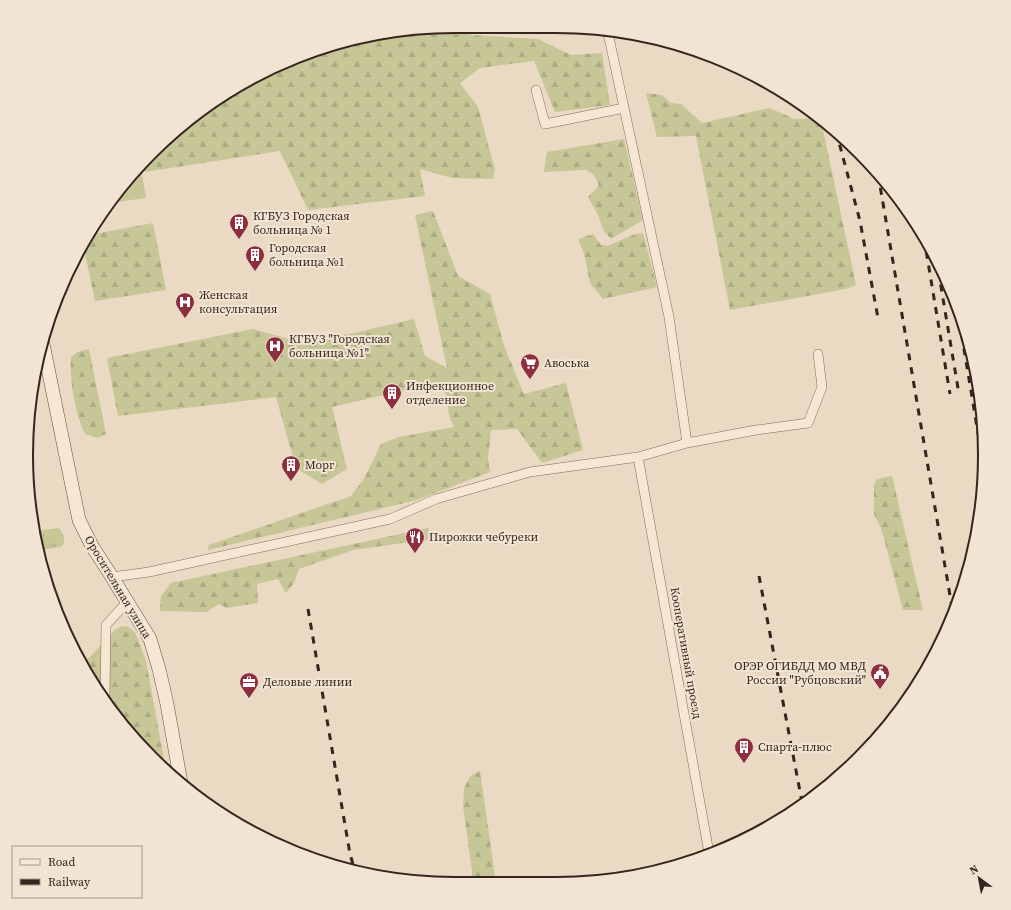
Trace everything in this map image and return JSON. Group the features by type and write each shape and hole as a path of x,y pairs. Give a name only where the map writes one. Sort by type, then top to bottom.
{"main road":[{"name":"Оросительная улица","path":"45,354 79,520 92,546 150,639 167,704 179,774"}],"street":[{"path":"609,37 669,317 687,443"},
{"path":"536,90 546,124 624,108"},
{"path":"112,577 149,572 390,519 436,499 530,472 638,457 687,443 756,430 808,423 822,387 818,354"},
{"name":"Кооперативный проезд","path":"638,457 708,849"},
{"path":"105,691 106,625 128,602"}],"green space":[{"path":"467,33 471,35 538,39 571,55 602,53 610,105 555,112 534,61 480,68 460,83 478,107 495,170 493,179 452,178 420,169 425,196 308,210 280,151 145,172 145,170 177,138 198,120 221,104 268,77 294,65 319,55 346,47 400,37 427,34"},
{"path":"646,93 662,95 671,103 681,104 702,123 770,108 794,119 810,118 813,120 823,130 856,285 846,289 730,310 696,136 657,137"},
{"path":"624,139 643,220 611,239 604,231 598,215 588,197 599,186 594,175 586,170 544,172 547,152"},
{"path":"142,173 146,198 117,202"},
{"path":"433,211 458,276 490,294 504,346 524,394 566,383 583,450 542,463 517,429 491,430 488,459 490,472 417,500 208,550 209,545 351,496 365,477 381,444 399,437 454,427 449,415 447,398 441,382 332,407 347,469 322,484 296,468 276,397 118,416 107,358 253,329 306,344 414,319 425,356 447,368 415,215"},
{"path":"153,223 166,290 95,301 85,253 96,234"},
{"path":"643,233 657,287 603,299 590,283 584,253 578,239 593,234 601,245 608,246 635,234"},
{"path":"89,349 106,434 97,438 85,434 81,426 71,376 71,357 78,352"},
{"path":"892,476 923,610 903,610 882,531 874,514 874,485 877,479"},
{"path":"59,528 63,535 63,545 61,547 44,549 40,530"},
{"path":"428,528 432,539 353,550 299,569 294,583 286,593 278,579 257,584 258,603 227,608 219,604 206,612 160,611 161,596 171,583"},
{"path":"122,626 128,627 135,632 146,661 164,760 120,712 87,660 116,629"},
{"path":"480,771 495,877 472,877 472,871 463,806 464,788 470,776"}],"railway":[{"path":"839,143 860,221 878,318"},
{"path":"880,185 951,603"},
{"path":"927,255 950,394"},
{"path":"940,281 959,394"},
{"path":"963,342 977,427"},
{"path":"759,576 801,798"},
{"path":"308,609 350,854 353,865"}],"place":[{"name":"КГБУЗ Городская больница № 1","path":"239,240"},
{"name":"Городская больница №1","path":"255,272"},
{"name":"Женская консультация","path":"185,319"},
{"name":"КГБУЗ \"Городская больница №1\"","path":"275,363"},
{"name":"Авоська","path":"530,380"},
{"name":"Инфекционное отделение","path":"392,410"},
{"name":"Морг","path":"291,482"},
{"name":"Пирожки чебуреки","path":"415,554"},
{"name":"ОРЭР ОГИБДД МО МВД России \"Рубцовский\"","path":"880,690"},
{"name":"Деловые линии","path":"249,699"},
{"name":"Спарта-плюс","path":"744,764"}]}
